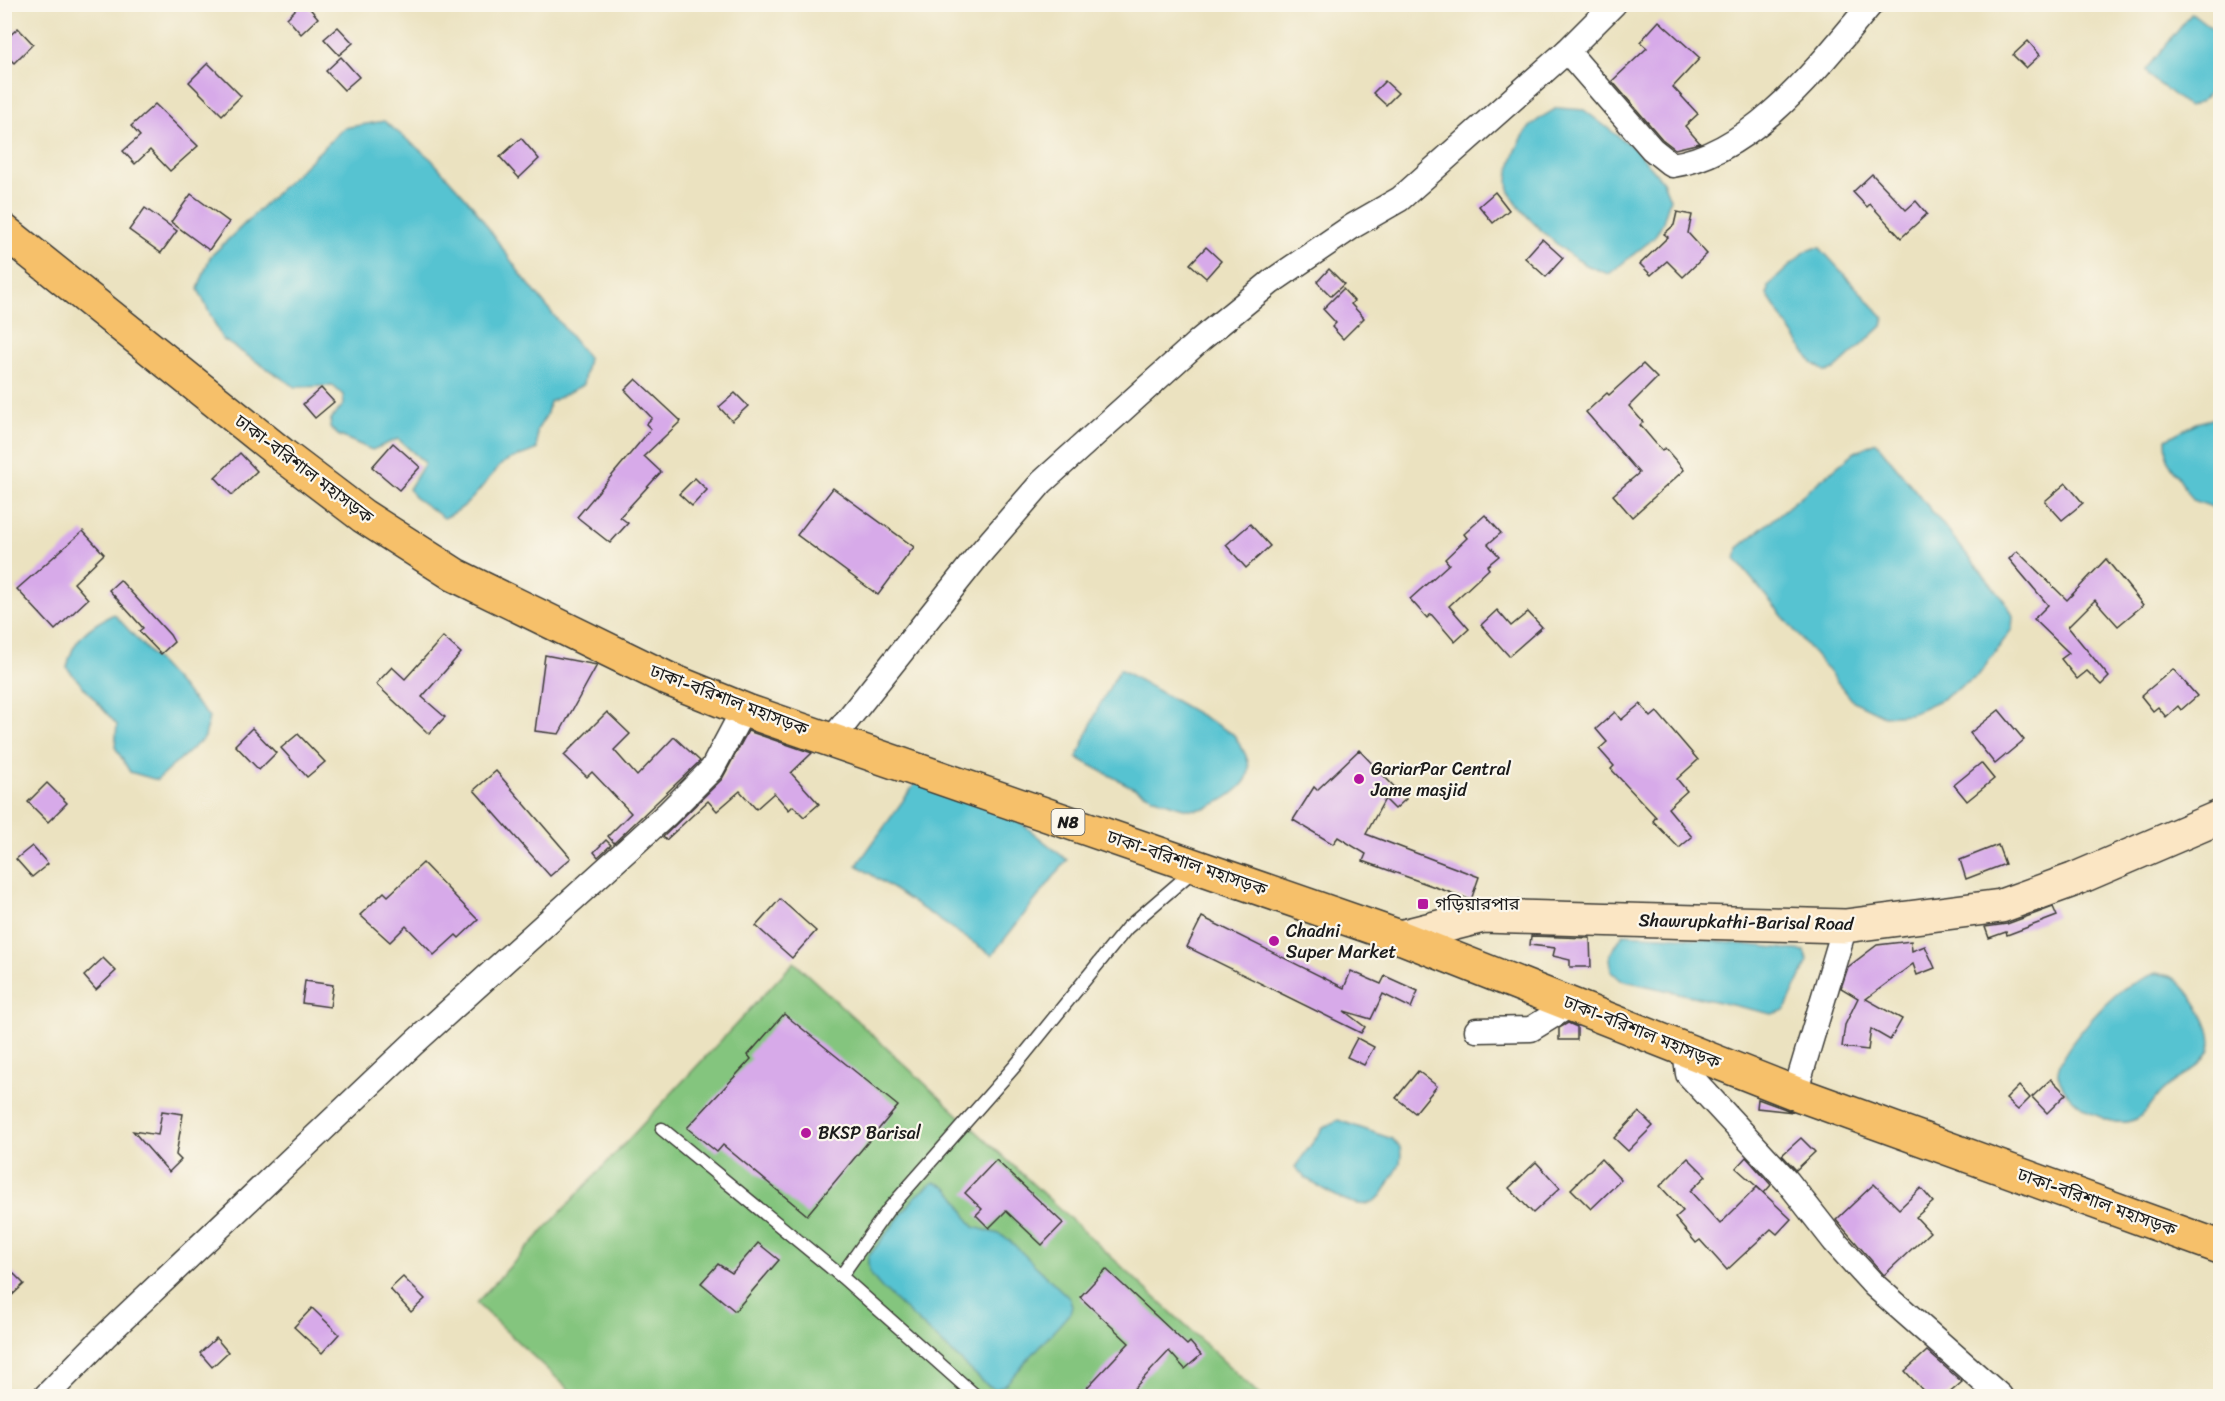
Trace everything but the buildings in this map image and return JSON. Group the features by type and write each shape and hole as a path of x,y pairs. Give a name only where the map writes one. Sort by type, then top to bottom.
{"highway":[{"name":"ঢাকা-বরিশাল মহাসড়ক","path":"4,231 284,456 363,516 454,575 658,675 747,711 833,738 1400,937 1795,1093 2220,1247"}],"main road":[{"name":"Shawrupkathi-Barisal Road","path":"1400,937 1484,916 1845,926 2001,906 2073,880 2220,817"}],"street":[{"path":"833,738 976,556 1042,482 1200,340 1271,282 1353,226 1400,199 1567,51 1614,4"},
{"path":"1567,51 1652,149 1672,165 1689,162 1734,142 1800,88 1871,4"},
{"path":"46,1396 105,1336 414,1043 682,799 712,769 738,720 747,711"},
{"path":"1795,1093 1845,926"},
{"path":"1477,1030 1531,1029 1562,1010 1576,1006"},
{"path":"1685,1049 1688,1074 1788,1182 1835,1242 1875,1285 2000,1396"}],"lane":[{"path":"841,1276 888,1210 1015,1066 1127,928 1197,867"},
{"path":"662,1129 841,1276 976,1396"}],"green space":[{"name":"BKSP Barisal","path":"794,962 1261,1396 576,1396 476,1303"}],"water":[{"path":"2192,13 2220,35 2220,79 2201,102 2189,107 2149,76 2146,70"},
{"path":"1557,108 1584,110 1636,150 1663,182 1670,199 1663,222 1654,238 1609,274 1583,263 1554,241 1522,210 1510,192 1508,177 1510,168 1525,133 1533,124"},
{"path":"384,121 431,159 473,206 519,272 588,358 583,385 550,402 546,416 537,430 537,449 502,464 463,507 444,518 414,497 409,489 425,463 398,439 372,450 338,435 330,427 331,419 344,404 343,395 333,386 295,387 222,339 198,289 210,257 344,128"},
{"path":"1820,248 1884,318 1882,326 1834,370 1826,372 1812,363 1767,295 1768,286 1806,251"},
{"path":"2220,417 2220,510 2193,500 2167,459 2166,439 2196,423"},
{"path":"1876,442 2007,604 2013,616 2012,629 1978,676 1942,699 1909,714 1884,716 1853,701 1736,560 1738,548 1855,452"},
{"path":"114,614 209,717 205,737 157,780 130,772 115,747 117,725 67,668 77,641 97,623"},
{"path":"1120,669 1233,734 1242,747 1249,768 1245,781 1240,787 1210,806 1188,809 1173,805 1120,781 1077,758 1098,708"},
{"path":"919,778 975,786 1067,860 992,955 857,865"},
{"path":"1623,934 1679,937 1804,951 1808,961 1785,1010 1772,1014 1621,980 1611,971 1610,955"},
{"path":"2156,973 2174,978 2188,992 2202,1012 2211,1045 2204,1059 2162,1091 2142,1116 2125,1122 2107,1120 2089,1112 2070,1096 2060,1082 2059,1066 2073,1042 2106,1004 2123,989"},
{"path":"1338,1120 1392,1139 1400,1147 1401,1157 1397,1169 1381,1195 1372,1203 1360,1204 1340,1198 1308,1179 1295,1167 1323,1128"},
{"path":"934,1182 949,1189 974,1227 999,1234 1009,1240 1069,1298 1072,1305 1070,1313 1006,1384 996,1389 987,1385 882,1288 870,1271 868,1257 915,1197"}],"place":[{"name":"GariarPar Central Jame masjid","path":"1359,779"},
{"name":"গড়িয়ারপার","path":"1423,904"},
{"name":"Chadni Super Market","path":"1274,941"},
{"name":"BKSP Barisal","path":"806,1133"}]}
